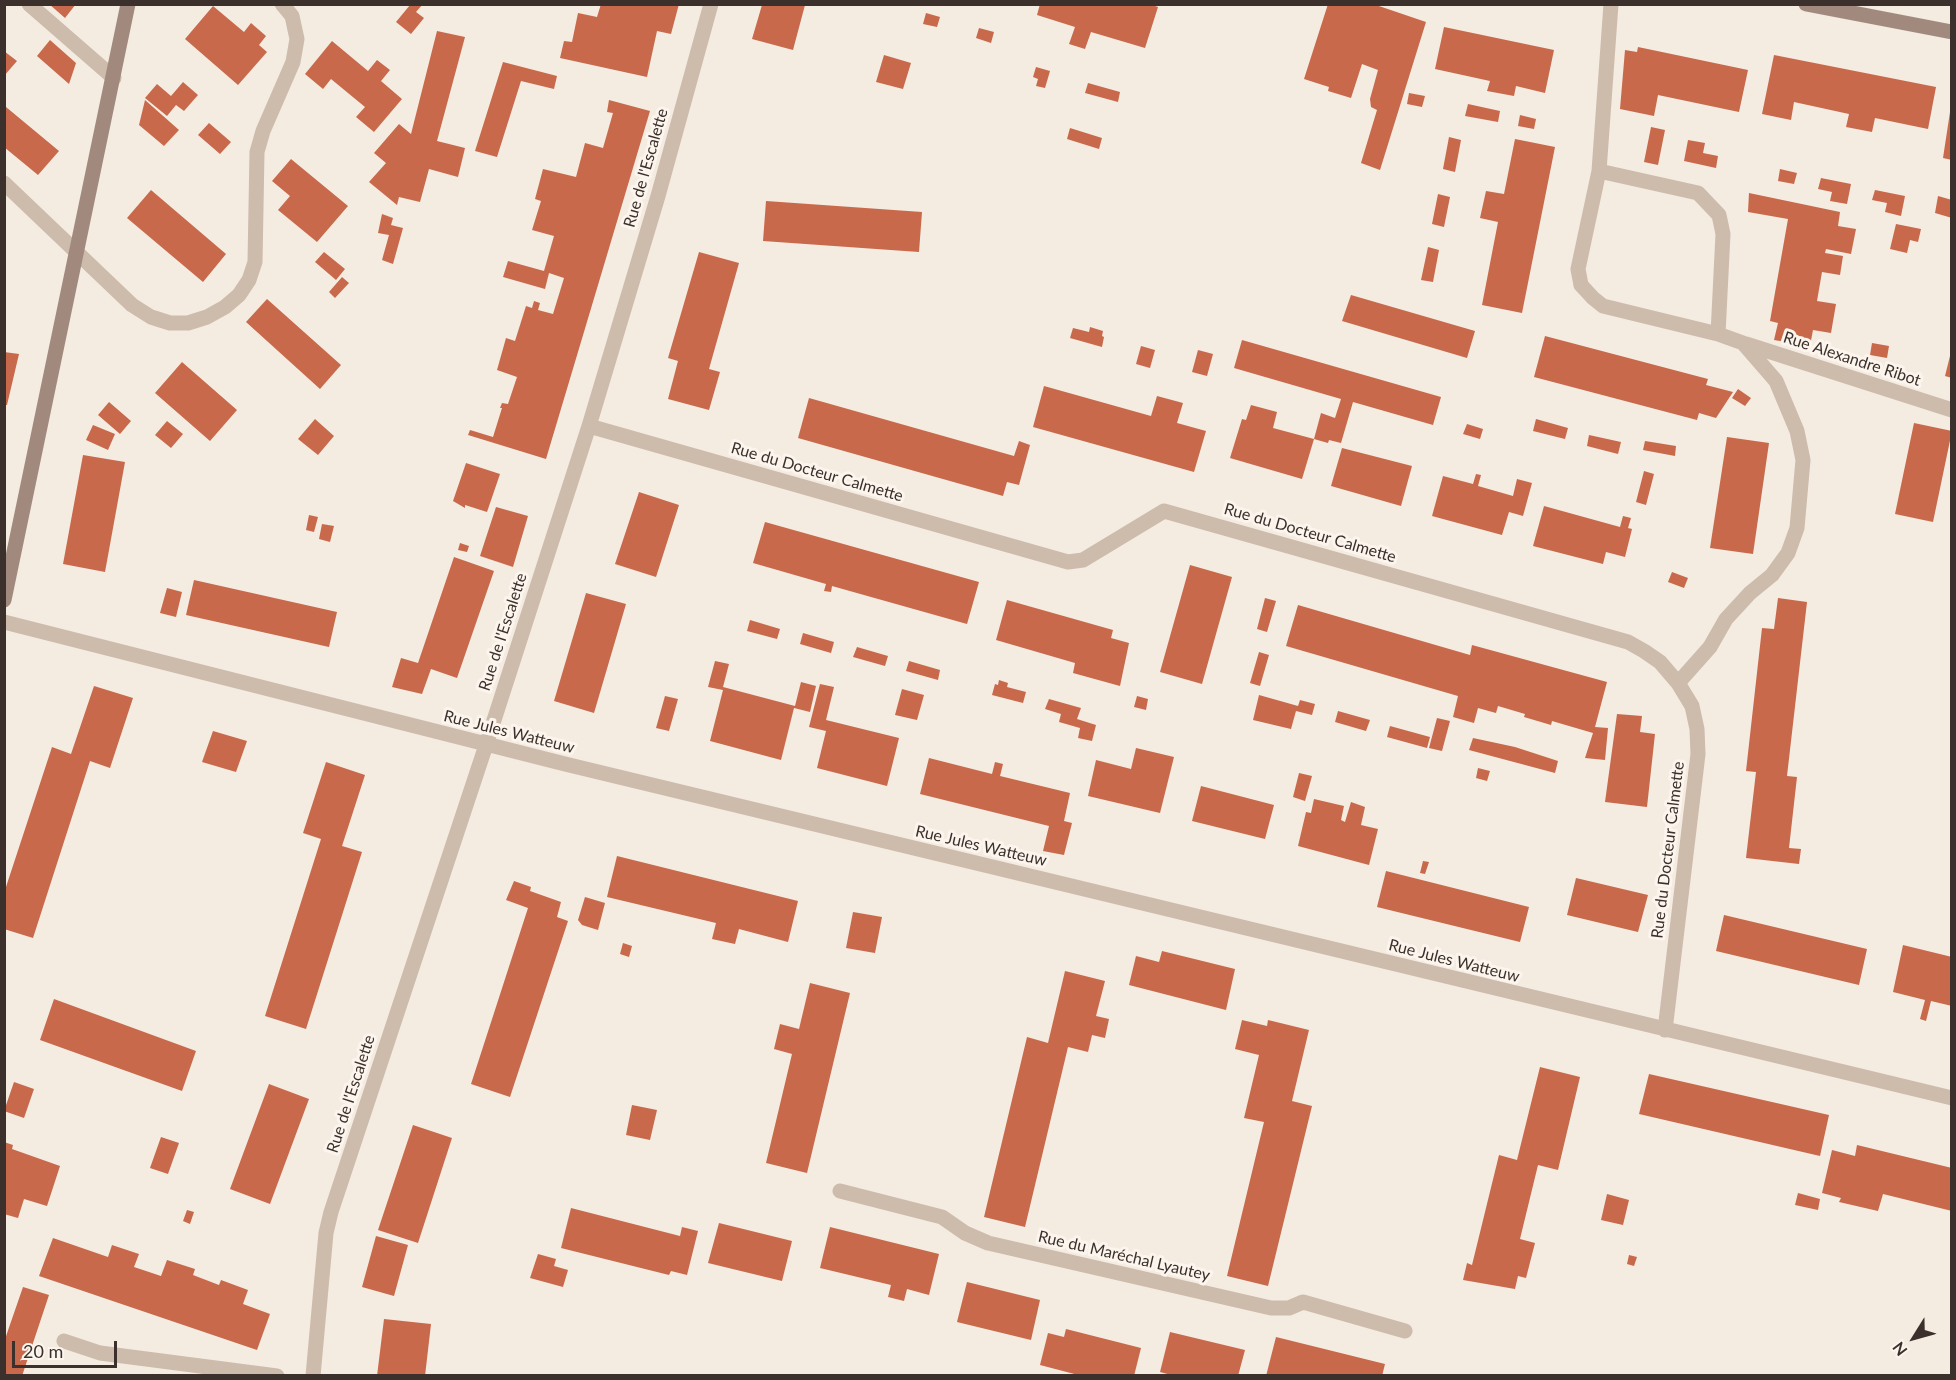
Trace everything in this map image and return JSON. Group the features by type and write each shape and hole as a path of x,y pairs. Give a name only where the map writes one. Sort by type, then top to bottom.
{"street":[{"path":"29,4 114,78"},
{"path":"4,600 128,4"},
{"path":"4,183 132,305 151,317 170,323 188,323 207,318 225,307 239,295 249,280 255,262 257,152 263,131 293,62 297,39 292,16 282,4"},
{"name":"Rue de l'Escalette","path":"314,1376 326,1233 331,1212 589,426 658,196 711,4"},
{"name":"Rue Alexandre Ribot","path":"1611,4 1599,171 1578,268 1581,285 1603,306 1718,334 1952,410"},
{"path":"1806,4 1952,32"},
{"path":"1599,171 1698,193 1719,215 1723,234 1718,334"},
{"path":"1678,683 1710,647 1726,619 1750,593 1772,575 1788,553 1797,528 1803,460 1797,431 1776,381 1743,343"},
{"name":"Rue du Docteur Calmette","path":"589,426 1068,562 1083,560 1164,511 1628,642 1660,662 1678,683 1692,706 1696,729 1698,754 1665,1030"},
{"name":"Rue Jules Watteuw","path":"4,622 486,745 1952,1098"},
{"name":"Rue du Maréchal Lyautey","path":"840,1191 942,1217 965,1233 988,1243 1271,1308 1289,1308 1303,1302 1405,1331"},
{"path":"64,1341 100,1353 278,1376"}],"building":[{"path":"49,4 76,4 65,18"},
{"path":"601,4 679,4 671,34 657,31 647,77 560,58 564,41 572,42 578,13 597,17"},
{"path":"1040,4 1149,4 1158,7 1145,48 1091,32 1085,49 1069,44 1075,27 1037,15"},
{"path":"1328,4 1373,4 1426,22 1380,170 1361,163 1377,110 1371,107 1370,99 1378,70 1362,64 1351,98 1328,91 1329,87 1304,79"},
{"path":"410,5 422,5 416,12 424,18 411,34 396,22"},
{"path":"762,5 805,5 793,50 752,39"},
{"path":"213,6 244,32 251,23 266,36 259,45 267,52 238,85 185,39"},
{"path":"926,13 940,17 937,27 923,24"},
{"path":"1444,27 1554,50 1545,93 1516,86 1514,96 1487,91 1490,81 1435,69"},
{"path":"979,28 994,32 991,43 976,38"},
{"path":"437,31 465,37 437,141 465,148 458,177 429,169 420,202 399,197 397,205 369,182 386,163 374,153 399,124 411,134"},
{"path":"50,40 76,63 69,84 37,56"},
{"path":"332,41 368,71 377,60 390,70 381,81 402,99 374,132 356,117 365,107 331,79 323,89 305,74"},
{"path":"1638,47 1748,70 1739,112 1658,95 1654,116 1620,109 1625,50 1637,52"},
{"path":"4,51 17,61 4,76"},
{"path":"884,55 911,63 903,89 876,82"},
{"path":"1774,55 1936,87 1928,129 1875,118 1872,132 1846,127 1849,114 1794,102 1791,120 1762,114"},
{"path":"503,62 557,76 554,89 521,81 497,157 475,151"},
{"path":"1036,67 1050,71 1045,88 1036,86 1038,79 1033,77"},
{"path":"183,82 198,95 184,111 176,105 167,116 145,98 157,84 171,96"},
{"path":"1088,83 1120,92 1118,102 1085,93"},
{"path":"1409,93 1425,96 1422,107 1407,104"},
{"path":"145,100 179,130 164,146 139,125"},
{"path":"609,100 650,111 546,459 468,435 470,430 493,437 502,403 508,404 517,377 497,370 506,338 515,341 526,306 532,308 534,301 540,303 538,310 553,314 564,278 549,273 545,289 503,277 508,261 544,271 554,236 532,230 541,201 535,199 543,169 576,177 585,143 603,148 613,113 607,112"},
{"path":"1468,104 1500,111 1498,122 1465,116"},
{"path":"6,107 59,151 38,175 4,147"},
{"path":"1950,112 1952,112 1952,160 1943,158"},
{"path":"1520,115 1536,119 1534,129 1518,126"},
{"path":"209,123 231,142 220,154 198,135"},
{"path":"1651,127 1665,130 1658,165 1644,162"},
{"path":"1070,128 1102,138 1099,149 1067,139"},
{"path":"1449,137 1461,140 1455,172 1443,169"},
{"path":"1515,139 1555,147 1522,313 1482,305 1498,222 1480,218 1486,191 1504,194"},
{"path":"1688,140 1705,143 1703,153 1718,156 1716,168 1684,161"},
{"path":"291,159 348,206 317,242 278,210 290,196 272,181"},
{"path":"1780,169 1797,173 1794,184 1778,181"},
{"path":"1821,178 1851,184 1847,204 1830,201 1832,192 1818,189"},
{"path":"151,190 226,254 203,282 127,218"},
{"path":"1875,190 1905,196 1901,216 1885,212 1887,203 1872,200"},
{"path":"1749,193 1840,212 1838,226 1856,229 1851,254 1826,249 1825,253 1843,256 1840,275 1822,272 1817,301 1836,304 1831,333 1813,330 1810,346 1774,340 1778,323 1770,321 1788,219 1748,212"},
{"path":"1438,194 1450,197 1444,227 1432,224"},
{"path":"1938,196 1952,200 1952,218 1935,213"},
{"path":"766,201 922,212 919,252 763,241"},
{"path":"382,214 393,218 391,225 403,228 393,264 382,260 389,235 378,233"},
{"path":"1896,224 1921,229 1918,242 1910,240 1907,253 1890,249"},
{"path":"1428,247 1439,250 1433,282 1421,280"},
{"path":"324,252 345,269 336,280 315,262"},
{"path":"699,252 739,263 709,369 720,372 709,410 668,399 678,361 668,358"},
{"path":"342,277 349,283 335,298 329,292"},
{"path":"1351,295 1475,331 1467,358 1342,321"},
{"path":"267,299 341,365 320,389 246,322"},
{"path":"1090,327 1103,331 1102,347 1070,338 1073,328 1089,332"},
{"path":"1545,336 1708,379 1706,385 1733,392 1716,418 1699,413 1697,420 1534,377"},
{"path":"1242,340 1441,397 1433,425 1353,402 1341,443 1329,440 1328,443 1314,439 1321,413 1335,418 1341,399 1234,368"},
{"path":"1872,343 1889,346 1887,358 1870,355"},
{"path":"1141,346 1155,350 1150,368 1136,364"},
{"path":"1198,350 1213,354 1207,376 1192,372"},
{"path":"4,352 19,354 7,405 4,405"},
{"path":"1952,352 1952,378 1945,376"},
{"path":"182,362 237,410 210,441 155,393"},
{"path":"1044,386 1151,416 1157,396 1183,403 1177,423 1206,431 1194,472 1033,427"},
{"path":"1738,389 1751,398 1745,406 1732,398"},
{"path":"809,398 1014,456 1019,441 1030,445 1019,485 1007,482 1003,496 798,438"},
{"path":"109,402 131,421 120,434 98,415"},
{"path":"1251,405 1277,412 1273,428 1314,439 1302,479 1230,458 1242,419 1246,420"},
{"path":"315,419 334,436 318,455 298,439"},
{"path":"1536,419 1568,428 1565,439 1533,431"},
{"path":"167,421 183,434 171,448 155,435"},
{"path":"1914,423 1952,431 1933,522 1895,514"},
{"path":"1467,424 1483,429 1480,439 1463,434"},
{"path":"93,425 115,434 108,450 86,440"},
{"path":"1589,435 1621,442 1618,454 1587,446"},
{"path":"1727,437 1769,443 1753,554 1710,548"},
{"path":"1645,441 1676,446 1675,456 1643,450"},
{"path":"1342,448 1412,466 1401,506 1331,486"},
{"path":"83,455 125,462 105,572 63,564"},
{"path":"466,463 500,474 487,512 465,505 465,508 453,501"},
{"path":"1644,471 1654,474 1646,505 1636,502"},
{"path":"1476,474 1481,475 1478,486 1513,496 1517,479 1532,483 1523,516 1509,512 1502,535 1432,516 1443,476 1473,484"},
{"path":"639,492 679,505 656,577 615,564"},
{"path":"1544,506 1620,527 1623,516 1631,518 1628,528 1632,529 1625,557 1606,552 1603,564 1533,546"},
{"path":"496,507 528,516 513,567 480,556"},
{"path":"309,515 318,517 314,532 306,530"},
{"path":"765,522 979,582 967,624 832,586 831,592 824,591 826,584 753,563"},
{"path":"322,524 334,526 330,542 319,539"},
{"path":"460,543 469,546 467,552 458,550"},
{"path":"454,557 494,571 457,678 431,669 422,694 392,687 401,658 418,663"},
{"path":"1190,565 1232,577 1202,684 1160,672"},
{"path":"1672,572 1688,578 1684,588 1668,582"},
{"path":"194,580 337,612 329,647 186,615"},
{"path":"167,588 182,592 176,617 160,613"},
{"path":"586,593 626,604 594,713 554,701"},
{"path":"1265,598 1276,601 1267,632 1257,629"},
{"path":"1778,598 1807,602 1787,776 1797,777 1789,848 1801,849 1799,864 1746,858 1756,772 1746,771 1762,628 1774,629"},
{"path":"1007,600 1113,630 1111,638 1129,643 1120,686 1073,673 1075,663 996,640"},
{"path":"1298,605 1470,655 1472,645 1607,682 1595,727 1608,728 1605,760 1585,758 1593,733 1552,721 1551,725 1498,706 1496,713 1478,708 1474,723 1453,717 1458,696 1286,646"},
{"path":"750,620 780,629 777,639 747,631"},
{"path":"803,633 834,642 831,653 800,644"},
{"path":"857,647 888,656 885,666 853,657"},
{"path":"1259,652 1269,655 1260,686 1250,683"},
{"path":"715,661 729,664 723,687 795,706 801,682 816,686 810,712 794,708 781,760 710,741 723,690 708,687"},
{"path":"909,661 940,670 938,680 906,671"},
{"path":"999,680 1008,683 1007,687 1026,692 1023,703 992,695 995,684 998,685"},
{"path":"820,684 834,687 826,720 899,738 887,786 817,768 826,731 809,727"},
{"path":"94,686 133,698 110,768 90,761 33,938 4,929 4,893 52,747 71,754"},
{"path":"902,689 924,695 917,720 895,715"},
{"path":"1259,695 1298,706 1300,700 1315,704 1312,715 1296,711 1291,729 1253,720"},
{"path":"665,696 678,699 669,731 656,728"},
{"path":"1137,696 1148,699 1146,710 1134,707"},
{"path":"1049,699 1081,708 1077,719 1096,725 1092,741 1078,738 1080,728 1059,722 1061,714 1045,709"},
{"path":"1338,711 1370,720 1366,731 1335,722"},
{"path":"1617,714 1642,716 1640,732 1655,734 1647,807 1605,802"},
{"path":"1437,718 1450,721 1442,751 1429,748"},
{"path":"1390,726 1430,737 1427,748 1387,737"},
{"path":"213,731 247,741 236,772 202,762"},
{"path":"1473,738 1515,747 1558,761 1555,773 1469,750"},
{"path":"1136,748 1174,757 1160,813 1088,796 1096,760 1131,769"},
{"path":"929,758 992,774 995,762 1003,764 1000,776 1070,793 1064,821 1072,823 1064,855 1043,851 1049,826 920,794"},
{"path":"326,762 365,775 342,846 362,852 306,1029 265,1016 321,839 303,833"},
{"path":"1478,768 1490,771 1487,781 1476,778"},
{"path":"1299,773 1312,776 1305,801 1293,797"},
{"path":"1201,786 1274,805 1265,839 1192,821"},
{"path":"1314,799 1344,806 1341,820 1345,822 1351,802 1365,807 1361,825 1378,829 1369,865 1298,846 1306,812 1311,813"},
{"path":"617,856 798,901 788,942 739,929 735,944 712,939 716,923 607,897"},
{"path":"1423,861 1429,862 1425,874 1420,873"},
{"path":"1386,871 1529,907 1520,942 1377,907"},
{"path":"1576,878 1648,895 1638,932 1567,915"},
{"path":"514,881 531,887 530,891 561,902 557,917 568,921 510,1097 471,1084 528,908 506,900"},
{"path":"585,897 605,903 598,930 582,925 578,920"},
{"path":"853,912 882,917 875,953 846,948"},
{"path":"1724,915 1867,949 1859,985 1716,951"},
{"path":"623,943 632,946 629,957 620,954"},
{"path":"1903,945 1952,957 1952,1006 1931,1001 1926,1021 1920,1019 1925,1000 1893,992"},
{"path":"1162,951 1235,969 1226,1010 1129,985 1136,956 1159,962"},
{"path":"1065,971 1105,981 1096,1016 1109,1019 1105,1038 1092,1035 1088,1052 1068,1047 1025,1227 984,1217 1027,1037 1048,1043"},
{"path":"810,983 850,993 807,1173 766,1163 792,1054 774,1049 780,1024 799,1029"},
{"path":"54,999 196,1051 182,1091 40,1040"},
{"path":"1242,1020 1267,1026 1268,1020 1309,1030 1292,1101 1312,1106 1268,1286 1227,1276 1264,1122 1244,1118 1259,1055 1235,1049"},
{"path":"1540,1067 1580,1077 1558,1170 1538,1165 1520,1239 1535,1243 1526,1278 1518,1276 1515,1289 1463,1280 1467,1263 1472,1265 1499,1155 1517,1160"},
{"path":"1649,1074 1829,1115 1820,1156 1639,1114"},
{"path":"14,1082 34,1089 24,1118 4,1111"},
{"path":"269,1084 309,1099 270,1204 230,1189"},
{"path":"632,1105 657,1110 650,1140 626,1135"},
{"path":"413,1125 452,1138 418,1243 378,1230"},
{"path":"161,1137 179,1143 168,1174 150,1168"},
{"path":"4,1142 13,1145 12,1149 60,1166 47,1206 24,1199 18,1218 4,1214"},
{"path":"1857,1145 1952,1168 1952,1211 1883,1194 1878,1211 1839,1202 1841,1198 1822,1193 1832,1150 1855,1156"},
{"path":"1798,1193 1820,1199 1818,1210 1795,1205"},
{"path":"1607,1194 1629,1200 1623,1225 1601,1220"},
{"path":"571,1208 680,1236 682,1227 698,1231 687,1275 671,1271 669,1275 561,1248"},
{"path":"187,1210 194,1212 190,1224 183,1221"},
{"path":"719,1223 792,1241 782,1281 708,1263"},
{"path":"830,1227 939,1254 929,1295 907,1289 904,1301 888,1297 891,1285 820,1268"},
{"path":"376,1236 408,1245 394,1296 362,1287"},
{"path":"53,1238 108,1257 112,1245 139,1254 134,1267 161,1276 167,1260 195,1269 193,1275 219,1285 221,1280 248,1290 243,1304 270,1314 257,1350 39,1276"},
{"path":"538,1254 556,1259 554,1266 568,1270 563,1287 530,1278"},
{"path":"1629,1255 1637,1257 1634,1266 1627,1264"},
{"path":"967,1282 1040,1300 1031,1340 957,1322"},
{"path":"23,1287 49,1295 22,1376 4,1376 4,1342"},
{"path":"384,1319 431,1324 425,1376 377,1376"},
{"path":"1066,1329 1141,1348 1134,1376 1082,1376 1040,1365 1048,1333 1064,1337"},
{"path":"1170,1332 1245,1350 1238,1376 1175,1376 1160,1372"},
{"path":"1276,1337 1385,1364 1382,1376 1266,1376"}]}
